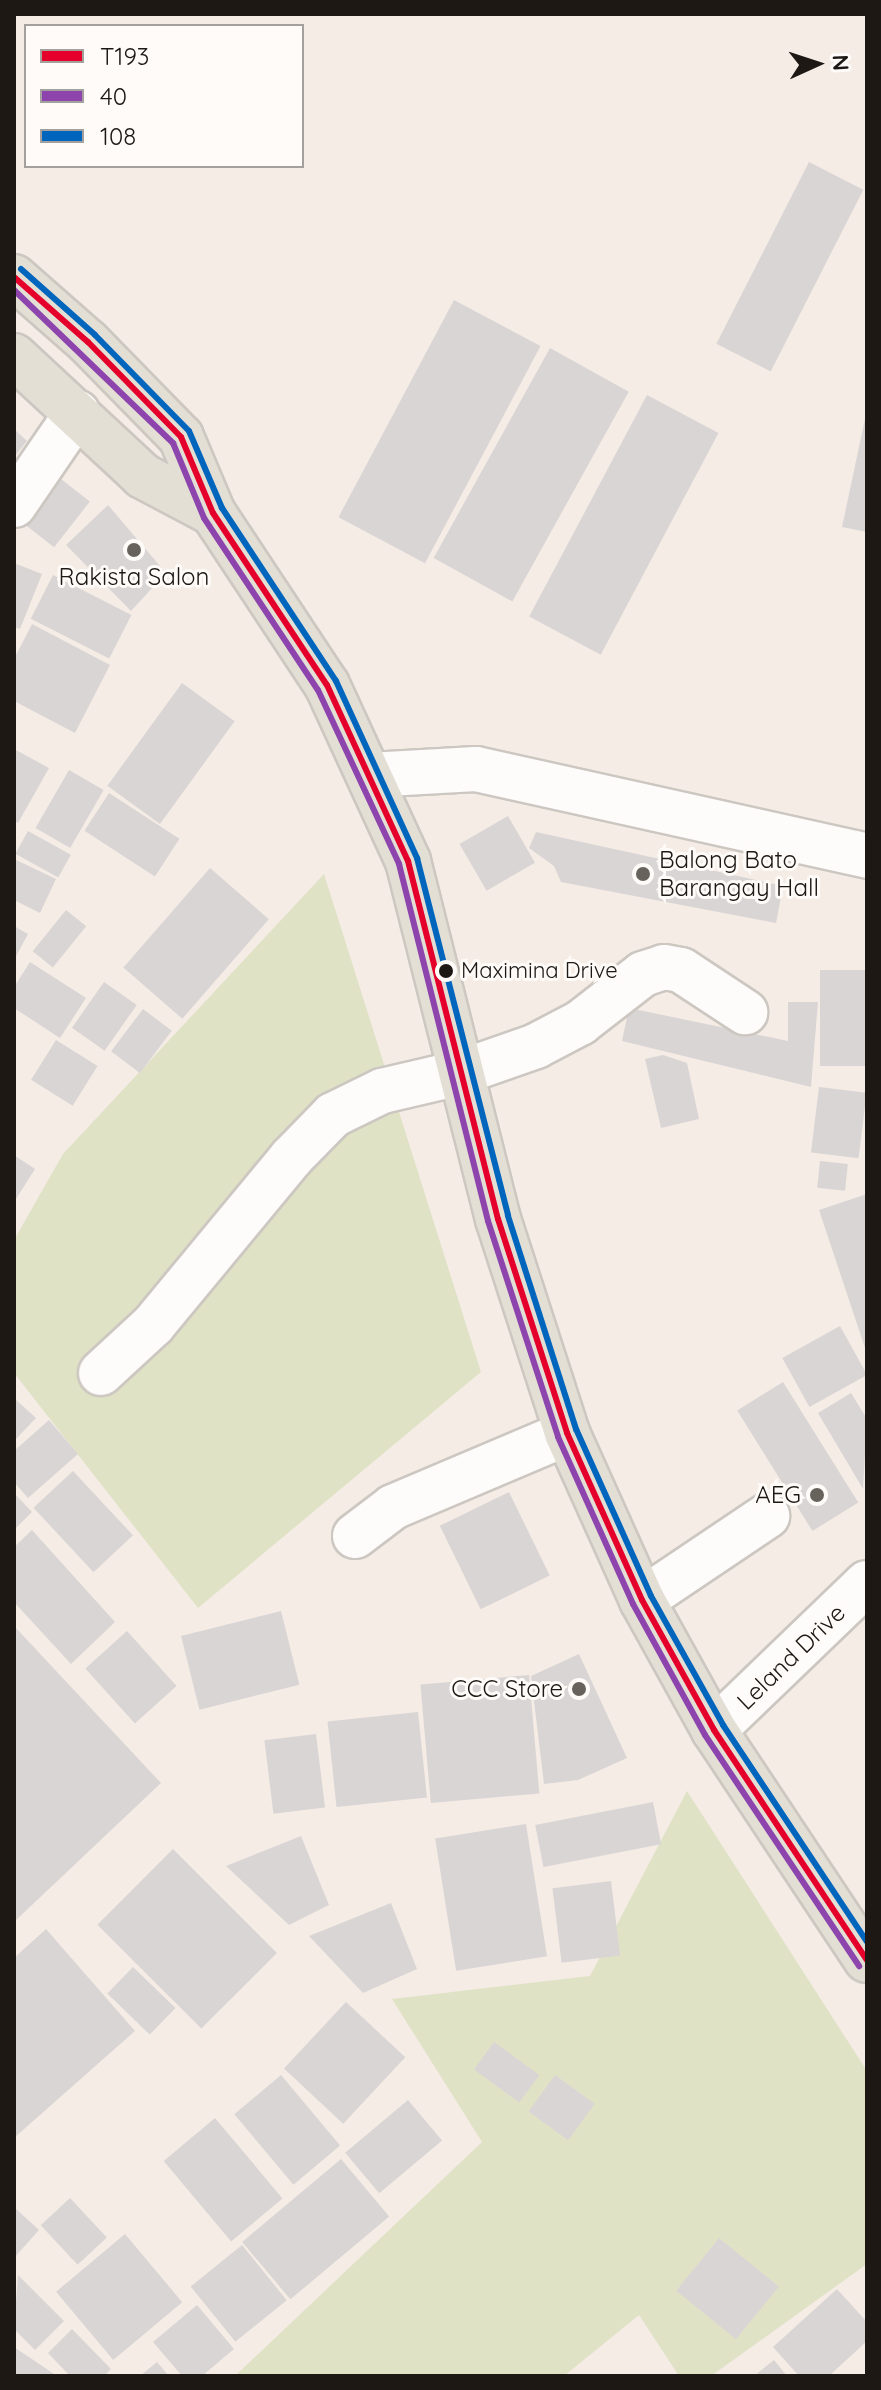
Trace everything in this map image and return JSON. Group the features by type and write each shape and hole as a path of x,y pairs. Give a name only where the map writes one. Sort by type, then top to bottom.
{"main road":[{"path":"14,277 88,342 181,437 213,513 327,685 408,861 498,1219 567,1433 642,1600 714,1730 865,1951"},
{"path":"14,356 143,476 213,513"}],"street":[{"path":"14,505 77,413"},
{"path":"369,775 476,769 867,856"},
{"path":"101,1373 153,1325 291,1158 333,1115 382,1091 459,1073 580,1023 643,974 664,967 681,970 745,1012"},
{"path":"355,1536 393,1507 567,1433"},
{"path":"642,1600 767,1516"},
{"name":"Leland Drive","path":"714,1730 867,1583"}],"green space":[{"path":"324,874 481,1372 198,1608 14,1373 14,1240 63,1154"},
{"path":"687,1791 867,2071 867,2264 711,2376 679,2376 639,2315 564,2376 235,2376 482,2142 392,1999 590,1976"}],"building":[{"path":"809,162 863,190 771,371 716,344"},
{"path":"454,300 541,346 425,563 339,517"},
{"path":"550,348 629,392 512,602 434,558"},
{"path":"647,395 719,433 601,655 529,617"},
{"path":"867,414 867,532 842,527"},
{"path":"14,429 27,441 14,457"},
{"path":"52,472 90,502 54,547 16,518"},
{"path":"108,505 166,573 131,611 66,545"},
{"path":"14,563 42,574 20,629 14,627"},
{"path":"53,575 131,615 109,659 31,619"},
{"path":"32,624 110,665 75,733 14,701 14,659"},
{"path":"182,683 235,721 160,824 107,786"},
{"path":"14,749 49,768 18,823 14,821"},
{"path":"69,770 104,790 70,848 36,828"},
{"path":"109,793 179,839 155,876 84,831"},
{"path":"508,816 535,863 487,891 460,844"},
{"path":"28,831 71,855 58,877 15,854"},
{"name":"Balong Bato Barangay Hall","path":"536,832 783,886 776,923 561,882 554,866 529,848"},
{"path":"14,859 56,879 40,913 14,900"},
{"path":"210,868 269,919 182,1019 123,968"},
{"path":"66,910 86,926 53,968 33,951"},
{"path":"14,926 28,934 14,960"},
{"path":"30,962 86,998 60,1038 14,1008 14,987"},
{"path":"820,970 867,970 867,1066 820,1066"},
{"path":"104,982 137,1005 105,1051 72,1028"},
{"path":"788,1002 818,1002 811,1087 622,1041 629,1008 788,1041"},
{"path":"143,1009 172,1031 140,1073 111,1051"},
{"path":"56,1040 98,1066 73,1106 31,1080"},
{"path":"663,1055 687,1063 699,1119 661,1128 645,1059"},
{"path":"819,1087 867,1093 859,1158 811,1153"},
{"path":"14,1155 35,1169 14,1202"},
{"path":"820,1161 848,1164 845,1191 817,1188"},
{"path":"867,1194 867,1351 866,1351 819,1210"},
{"path":"840,1326 867,1375 809,1407 782,1358"},
{"path":"783,1382 858,1502 812,1531 737,1411"},
{"path":"851,1393 867,1419 863,1489 818,1413"},
{"path":"14,1398 36,1418 14,1441"},
{"path":"49,1420 78,1454 28,1498 14,1482 14,1451"},
{"path":"73,1471 133,1535 94,1572 34,1508"},
{"path":"509,1492 550,1576 481,1609 440,1526"},
{"path":"14,1493 32,1512 14,1530"},
{"path":"32,1530 115,1622 71,1664 14,1602 14,1547"},
{"path":"281,1611 299,1685 199,1710 181,1636"},
{"path":"14,1626 161,1783 14,1922"},
{"path":"127,1631 177,1686 135,1723 85,1668"},
{"path":"579,1654 627,1758 578,1780 544,1784 531,1676"},
{"path":"529,1675 539,1794 431,1803 420,1684"},
{"path":"418,1712 427,1798 336,1807 327,1722"},
{"path":"316,1734 325,1807 273,1814 264,1740"},
{"path":"653,1802 661,1844 543,1867 535,1825"},
{"path":"526,1824 547,1956 456,1971 435,1838"},
{"path":"301,1836 329,1905 289,1925 226,1866"},
{"path":"173,1849 277,1953 201,2029 97,1925"},
{"path":"611,1881 620,1955 562,1963 552,1888"},
{"path":"391,1903 417,1969 363,1993 309,1936"},
{"path":"46,1929 135,2031 14,2138 14,1958"},
{"path":"133,1967 175,2008 150,2035 107,1994"},
{"path":"346,2002 405,2057 343,2124 284,2069"},
{"path":"494,2042 539,2075 519,2102 474,2070"},
{"path":"281,2075 340,2145 293,2185 234,2114"},
{"path":"555,2075 595,2104 568,2140 529,2111"},
{"path":"408,2100 442,2141 379,2193 345,2153"},
{"path":"215,2118 282,2198 231,2242 164,2161"},
{"path":"341,2159 389,2216 290,2299 242,2242"},
{"path":"70,2198 107,2237 78,2265 41,2225"},
{"path":"14,2207 39,2230 14,2258"},
{"path":"125,2234 182,2302 113,2360 56,2292"},
{"path":"719,2238 779,2286 736,2339 676,2291"},
{"path":"242,2245 287,2300 235,2342 191,2287"},
{"path":"18,2275 64,2321 35,2350 14,2329"},
{"path":"837,2289 867,2322 867,2341 829,2376 799,2376 773,2347"},
{"path":"197,2305 234,2349 202,2376 182,2376 153,2342"},
{"path":"72,2329 111,2369 104,2376 70,2376 48,2353"},
{"path":"14,2347 57,2376 14,2376"},
{"path":"774,2360 787,2376 754,2376"},
{"path":"157,2362 169,2376 140,2376"}],"transit line":[{"name":"108","path":"21,269 95,335 189,431 222,508 336,681 417,858 508,1216 576,1429 651,1596 723,1725 867,1942"},
{"name":"T193","path":"14,277 88,342 181,437 213,513 327,685 408,861 498,1219 567,1433 642,1600 714,1730 867,1960"},
{"name":"40","path":"14,290 173,443 204,518 318,690 399,864 488,1221 558,1437 633,1604 705,1735 859,1966"}],"place":[{"name":"Rakista Salon","path":"134,550"},
{"name":"Balong Bato Barangay Hall","path":"643,874"},
{"name":"Maximina Drive","path":"446,971"},
{"name":"AEG","path":"817,1495"},
{"name":"CCC Store","path":"579,1689"}]}
